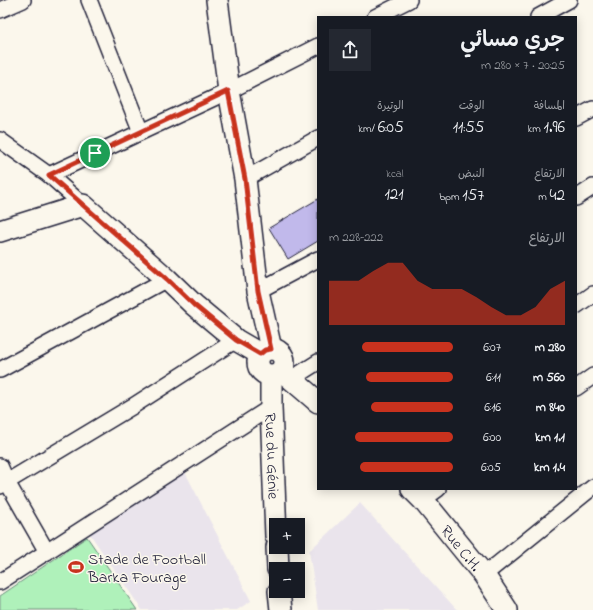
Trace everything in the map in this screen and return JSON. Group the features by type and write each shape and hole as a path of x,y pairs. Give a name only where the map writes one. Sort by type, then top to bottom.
{"street":[{"path":"0,10 23,0"},
{"path":"89,0 142,132"},
{"path":"217,0 228,91 245,179 266,352"},
{"path":"377,16 409,0"},
{"path":"540,16 569,0"},
{"path":"49,175 228,91 317,46"},
{"path":"577,117 593,109"},
{"path":"245,179 317,139"},
{"path":"0,140 49,175 167,279 194,305 236,340 266,352"},
{"path":"577,197 593,187"},
{"path":"0,231 84,205"},
{"path":"258,291 317,260"},
{"path":"0,370 167,279"},
{"path":"577,305 593,294"},
{"path":"4,484 133,406 236,340"},
{"path":"266,352 258,359 260,371 265,375 281,375 317,362"},
{"path":"281,375 317,401"},
{"name":"Rue du Génie","path":"276,518 271,407 281,375"},
{"path":"577,387 593,376"},
{"path":"0,582 271,407"},
{"path":"0,466 4,484 47,552"},
{"path":"484,575 593,487"},
{"name":"Rue C.H.","path":"424,493 484,575 507,610"}],"shaded area":[{"path":"184,470 251,601 237,610 142,610 90,534"},
{"path":"360,503 457,610 318,610 309,551"}],"green space":[{"name":"Stade de Football Barka Fourage","path":"87,537 137,610 0,610 0,596"}],"building":[{"path":"317,200 317,242 288,259 269,228"}],"place":[{"name":"Stade de Football Barka Fourage","path":"76,567"}],"route":[{"path":"228,91 245,179 258,291 271,349 265,350 260,354 236,340 194,305 167,279 49,175 95,153 228,91"}]}
